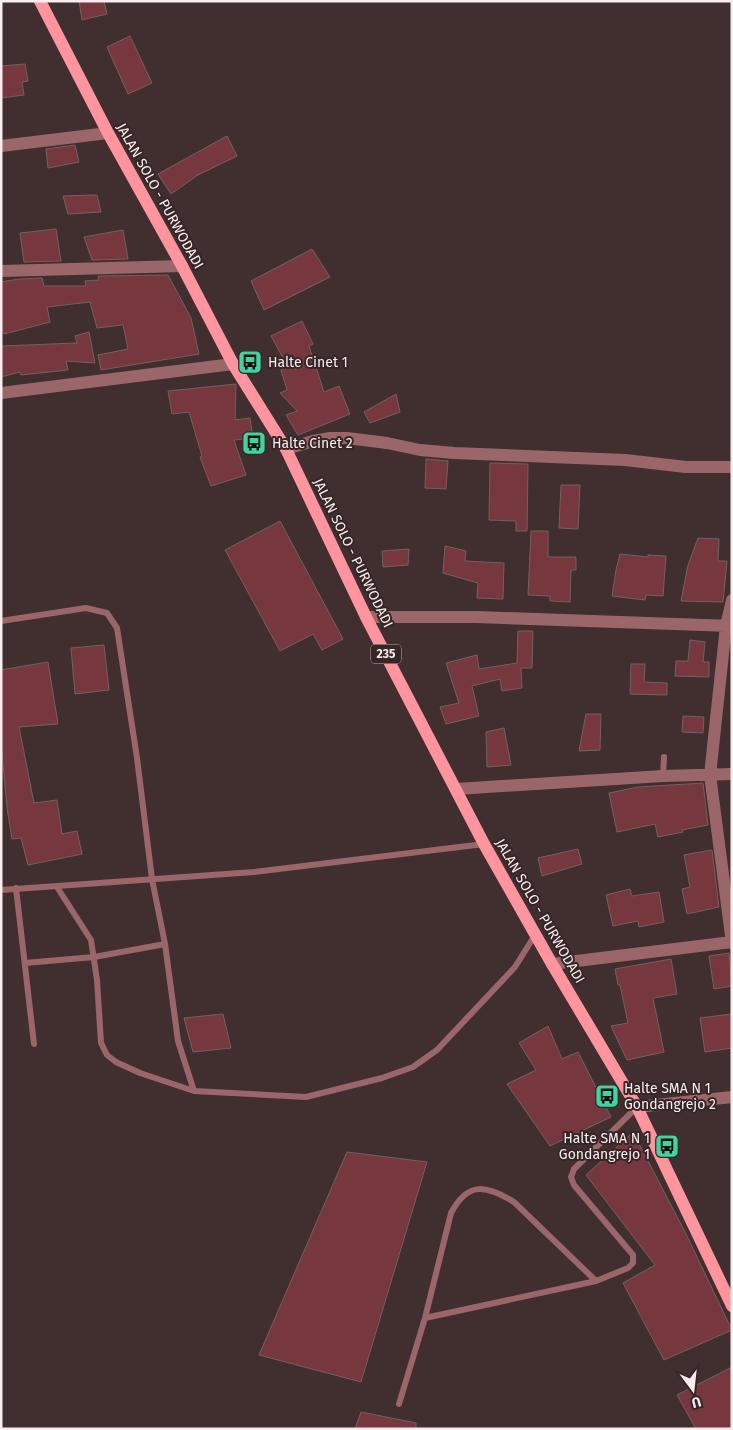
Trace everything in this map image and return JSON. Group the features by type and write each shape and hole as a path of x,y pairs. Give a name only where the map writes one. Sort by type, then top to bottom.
{"main road":[{"name":"JALAN SOLO - PURWODADI","path":"40,1 108,133 234,364 286,449 366,617 484,844 535,935 637,1107 732,1306"}],"street":[{"path":"1,146 108,133"},
{"path":"1,271 182,266"},
{"path":"1,393 234,364"},
{"path":"286,449 313,441 347,438 387,443 420,450 454,453 624,460 686,467 732,467"},
{"path":"552,964 732,942 710,775 732,600"},
{"path":"366,617 476,617 729,626"},
{"path":"456,789 663,776 732,774"},
{"path":"637,1107 732,1097"}],"lane":[{"path":"1,621 86,608 107,613 117,628 137,758 152,879 165,944 178,1041 194,1091"},
{"path":"663,776 664,757"},
{"path":"1,890 254,872 484,844"},
{"path":"56,887 91,940 97,980 101,1043 107,1055 116,1062 140,1073 194,1091 306,1097 382,1078 413,1067 437,1050 515,967 535,935"},
{"path":"16,888 34,1044"},
{"path":"25,963 94,957 165,944"},
{"path":"425,1318 596,1281 628,1268 633,1263 633,1255 574,1185 571,1177 574,1169 637,1107"},
{"path":"399,1404 425,1318 451,1214 456,1203 465,1193 477,1189 500,1194 514,1202 596,1281"}],"building":[{"path":"79,1 104,1 107,14 82,20"},
{"path":"130,36 152,83 128,94 107,47"},
{"path":"25,64 28,81 22,82 24,95 1,98 1,66"},
{"path":"227,136 237,156 198,175 171,194 158,174"},
{"path":"75,145 79,162 48,168 46,149"},
{"path":"97,195 101,212 68,214 63,196"},
{"path":"56,229 61,261 24,262 20,233"},
{"path":"123,230 128,259 92,260 84,237"},
{"path":"312,249 330,277 264,310 251,281"},
{"path":"168,275 191,318 199,354 101,370 98,355 128,349 123,325 97,328 90,302 47,307 50,322 4,334 1,327 1,282 42,278 44,286 86,286 85,281 99,280 98,276"},
{"path":"302,321 313,344 309,346 324,392 339,386 350,414 298,435 286,415 297,411 280,393 287,390 281,370 288,367 271,336"},
{"path":"89,332 95,363 66,361 68,370 21,375 20,372 1,377 1,346 77,343 75,336"},
{"path":"236,384 235,420 250,418 253,438 234,440 246,475 211,486 200,457 202,456 189,412 172,414 168,391"},
{"path":"396,394 400,412 370,423 364,412"},
{"path":"426,459 448,461 446,489 425,488"},
{"path":"490,463 528,464 527,531 516,531 516,521 489,520"},
{"path":"561,485 580,485 578,529 559,528"},
{"path":"280,521 343,639 322,650 313,634 280,651 225,550"},
{"path":"531,531 548,531 548,557 576,557 576,570 571,570 570,602 550,601 550,596 528,595"},
{"path":"698,538 719,539 718,561 727,561 723,602 681,601 688,565"},
{"path":"445,546 466,551 465,561 504,563 503,599 477,598 478,583 443,573"},
{"path":"409,549 408,565 383,567 382,551"},
{"path":"620,554 648,557 648,555 666,556 663,596 646,595 645,600 612,596"},
{"path":"518,631 533,631 532,668 521,668 522,688 502,691 500,679 472,686 479,716 446,724 440,707 459,703 446,663 477,655 479,669 517,663"},
{"path":"690,640 705,642 703,662 709,662 709,677 675,676 676,661 688,661"},
{"path":"104,645 109,690 75,694 71,648"},
{"path":"48,662 58,724 19,727 34,803 57,800 62,834 77,831 82,854 28,865 21,838 12,839 7,808 1,741 1,670"},
{"path":"631,664 645,664 644,682 667,683 667,695 630,694"},
{"path":"586,714 601,714 600,750 579,751"},
{"path":"683,716 704,717 703,733 682,732"},
{"path":"504,728 511,765 487,767 486,732"},
{"path":"703,783 708,825 658,837 655,824 617,832 609,793 638,787"},
{"path":"578,849 582,864 542,876 538,858"},
{"path":"712,850 719,907 687,914 682,889 690,887 684,855"},
{"path":"630,889 632,896 659,892 664,922 639,927 638,921 613,926 606,895"},
{"path":"729,953 732,986 714,989 709,956"},
{"path":"671,959 677,994 653,998 664,1052 627,1060 611,1026 628,1023 615,969"},
{"path":"223,1014 231,1048 193,1052 184,1018"},
{"path":"732,1014 732,1048 705,1052 700,1018"},
{"path":"548,1026 562,1059 578,1052 611,1117 550,1146 507,1084 536,1070 519,1043"},
{"path":"633,1132 686,1234 732,1330 664,1360 623,1283 655,1265 586,1175"},
{"path":"347,1152 427,1162 361,1382 259,1355"},
{"path":"732,1367 732,1429 696,1429 677,1395"},
{"path":"361,1412 416,1423 416,1429 355,1429"}],"place":[{"name":"Halte Cinet 1","path":"250,362"},
{"name":"Halte Cinet 2","path":"254,443"},
{"name":"Halte SMA N 1 Gondangrejo 2","path":"607,1096"},
{"name":"Halte SMA N 1 Gondangrejo 1","path":"667,1146"}]}
